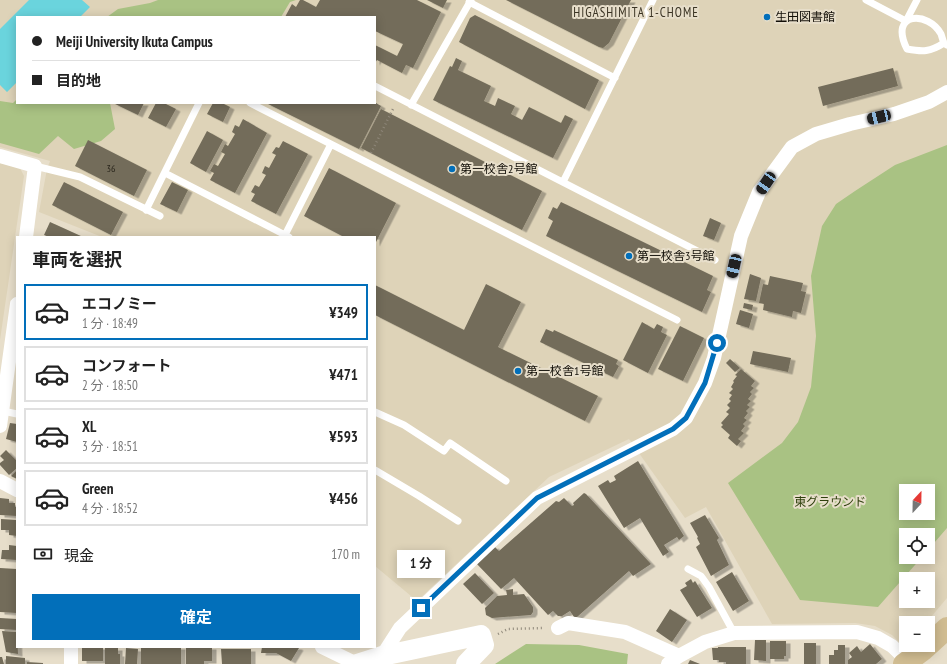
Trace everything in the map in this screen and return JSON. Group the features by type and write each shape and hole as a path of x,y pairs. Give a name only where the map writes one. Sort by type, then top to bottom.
{"main road":[{"path":"906,662 923,650 947,628"}],"street":[{"path":"382,656 400,628 537,498 673,429 686,418 705,383 714,358 741,236 759,192 792,147 816,134 850,124 894,114 929,102 947,92"},
{"path":"0,156 35,166 26,236"},
{"path":"0,426 9,380 16,314"},
{"path":"0,482 16,490"},
{"path":"558,628 568,623 625,632 673,660 705,642 734,633 857,632 878,638 892,646 906,662"},
{"path":"324,648 357,664 382,656 481,635 484,645 466,664"},
{"path":"70,664 71,648"}],"lane":[{"path":"563,182 653,0"},
{"path":"866,0 906,21"},
{"path":"906,21 913,17 925,20 934,26 941,34 945,44 933,50 918,51 907,49 902,39 901,31 906,21 917,0"},
{"path":"411,105 470,1 614,78"},
{"path":"376,87 715,260"},
{"path":"146,210 199,104"},
{"path":"252,104 677,320"},
{"path":"165,173 287,236 331,144"},
{"path":"35,166 80,177 160,216"},
{"path":"3,411 16,414"},
{"path":"376,412 404,425 444,451 450,443 506,481"},
{"path":"376,471 458,521"},
{"path":"688,569 700,576 709,587 734,633"}],"path":[{"path":"375,144 398,98"},
{"path":"483,641 508,629 558,628"}],"shaded area":[{"path":"0,0 947,0 947,598 932,616 899,616 899,642 892,635 875,626 855,623 772,624 706,507 685,518 629,439 549,477 417,601 376,567 376,236 99,236 39,212 47,169 50,161 0,147"},
{"path":"0,163 20,168 24,176 0,340"}],"green space":[{"path":"158,0 296,0 290,2 282,16 108,16 118,9"},
{"path":"16,100 16,104 110,104 115,129 101,141 74,149 58,136 39,154 0,143 0,101 13,103"},
{"name":"東グラウンド","path":"947,145 947,528 935,542 935,528 899,528 899,564 916,564 909,572 899,572 899,583 878,607 800,600 728,483 782,443 798,422 811,387 816,336 811,276 822,226 836,204 895,165"},
{"path":"526,644 579,645 628,654 627,664 495,664"}],"water":[{"path":"29,0 82,0 90,7 81,16 16,16 16,83 7,92 0,85 0,29"}],"building":[{"path":"300,0 303,0 316,7 320,0 417,0 441,12 413,68 406,65 402,73 377,60 376,62 376,46 397,56 403,44 376,31 376,16 286,16 292,4 296,7"},
{"path":"427,0 447,0 443,8"},
{"path":"506,0 631,0 609,43 603,48"},
{"path":"475,15 599,80 585,109 459,42 470,18"},
{"path":"456,58 462,61 458,70 491,86 484,101 495,106 498,98 515,106 511,114 522,120 529,107 561,123 565,115 573,119 553,158 433,100 450,66 452,67"},
{"path":"893,68 898,86 823,106 818,87"},
{"path":"376,103 381,106 359,149 268,104"},
{"path":"115,104 144,104 138,115"},
{"path":"155,104 166,104 176,109 166,127 148,118"},
{"path":"212,104 224,104 230,107 223,122 207,114"},
{"name":"第一校舎2号館","path":"381,109 542,191 522,230 361,148"},
{"path":"243,119 267,133 235,193 210,180 214,173 210,171 214,164 218,166 225,154 221,152 225,144 228,146 235,134 232,132 235,125 239,127"},
{"path":"207,131 223,140 206,172 190,163"},
{"path":"88,140 147,170 134,196 75,166"},
{"path":"283,141 308,154 276,214 251,201 255,194 251,192 255,185 259,187 266,175 262,173 265,166 269,168 276,155 272,153 276,147 279,148"},
{"path":"329,168 396,203 376,242 376,236 342,236 304,216"},
{"path":"64,182 123,212 111,235 52,205"},
{"path":"172,182 188,190 177,212 160,204"},
{"name":"第一校舎3号館","path":"561,202 713,276 707,290 711,292 702,312 546,236 553,221 548,218 553,207 557,209"},
{"path":"710,218 721,223 714,240 703,236"},
{"path":"50,222 81,236 46,236 44,235"},
{"path":"750,274 761,278 756,301 744,299"},
{"path":"770,276 803,283 801,291 806,292 801,313 793,311 792,317 763,310 764,304 759,303 763,284 768,285"},
{"name":"第一校舎1号館","path":"486,284 521,302 498,347 598,396 585,421 376,316 376,286 464,330"},
{"path":"744,303 753,305 752,310 743,308"},
{"path":"740,310 753,314 749,328 736,324"},
{"path":"642,322 654,329 657,324 663,327 661,332 667,335 648,373 623,360"},
{"path":"680,326 704,338 683,381 658,369"},
{"path":"546,329 553,332 554,330 618,360 616,364 619,366 613,377 540,342"},
{"path":"753,351 791,358 788,372 750,364"},
{"path":"730,359 740,368 735,372 726,363"},
{"path":"741,369 755,381 751,386 754,388 750,392 752,394 748,399 751,401 747,405 750,407 746,411 748,413 744,418 747,420 743,424 745,426 741,431 744,433 738,439 741,441 737,446 728,438 730,435 721,427 723,425 721,423 729,414 726,412 730,408 727,405 731,401 729,399 732,395 729,393 733,389 731,387 737,376 735,375"},
{"path":"10,423 16,424 16,442 6,439"},
{"path":"6,450 16,460 16,469 9,475 0,465 0,463 4,460 0,456"},
{"path":"638,461 684,536 679,540 677,537 664,545 669,552 663,556 640,518 624,528 598,486 608,480 610,483 616,480 614,476"},
{"path":"16,471 16,478 11,476"},
{"path":"584,493 651,564 633,576 629,571 577,617 574,617 570,611 562,616 558,616 553,611 548,615 514,578 501,589 475,562 494,546 499,551 556,501 559,502 564,498 572,506 574,505 573,503"},
{"path":"0,498 9,499 9,503 15,503 16,516 0,515"},
{"path":"705,515 719,538 717,540 729,565 711,576 696,547 700,544 697,538 698,537 690,523"},
{"path":"1,519 16,520 16,536 9,535 9,530 1,530"},
{"path":"9,545 16,546 16,560 1,559 2,550 9,550"},
{"path":"0,568 16,569 16,613 0,612"},
{"path":"732,572 749,601 733,611 716,582"},
{"path":"475,573 494,593 482,604 463,584"},
{"path":"691,579 693,583 695,581 712,608 697,617 680,590 687,586 685,583"},
{"path":"513,589 513,595 524,594 533,607 533,612 531,615 492,618 486,615 485,608 497,596 507,595 506,590"},
{"path":"670,609 687,620 672,642 656,631"},
{"path":"0,618 16,619 16,630 0,629"},
{"path":"2,631 16,632 16,648 18,648 18,654 6,652"},
{"path":"755,640 766,640 766,661 754,660"},
{"path":"770,641 786,641 786,656 784,656 784,659 770,659"},
{"path":"804,643 816,643 816,664 804,664"},
{"path":"870,644 882,659 876,664 848,664 848,660 852,657 849,653 857,646 861,652"},
{"path":"838,645 845,645 845,664 829,664 829,655 834,655 834,650 838,650"},
{"path":"746,647 746,664 726,664 726,662 713,660 712,648"},
{"path":"82,648 103,648 103,661 82,661"},
{"path":"105,648 118,648 118,654 120,654 120,664 105,664"},
{"path":"126,648 138,649 137,664 125,664"},
{"path":"141,648 181,648 181,664 141,664"},
{"path":"186,648 212,648 212,661 204,661 204,664 186,664"},
{"path":"262,648 299,648 291,661 276,653 261,653"},
{"path":"221,649 251,649 251,664 222,664"},
{"path":"6,656 25,658 25,664 6,664"},
{"path":"0,657 2,657 4,664 0,664"},
{"path":"690,660 700,664 688,664"},
{"path":"27,662 43,663 43,664 27,664"}],"place":[{"name":"生田図書館","path":"767,17"},
{"name":"第一校舎2号館","path":"452,169"},
{"name":"第一校舎3号館","path":"629,256"},
{"name":"第一校舎1号館","path":"518,371"}],"district":[{"name":"HIGASHIMITA 1-CHOME","path":"636,12"}],"route":[{"path":"421,608 537,498 673,429 686,418 705,383 714,358 717,343"}]}
